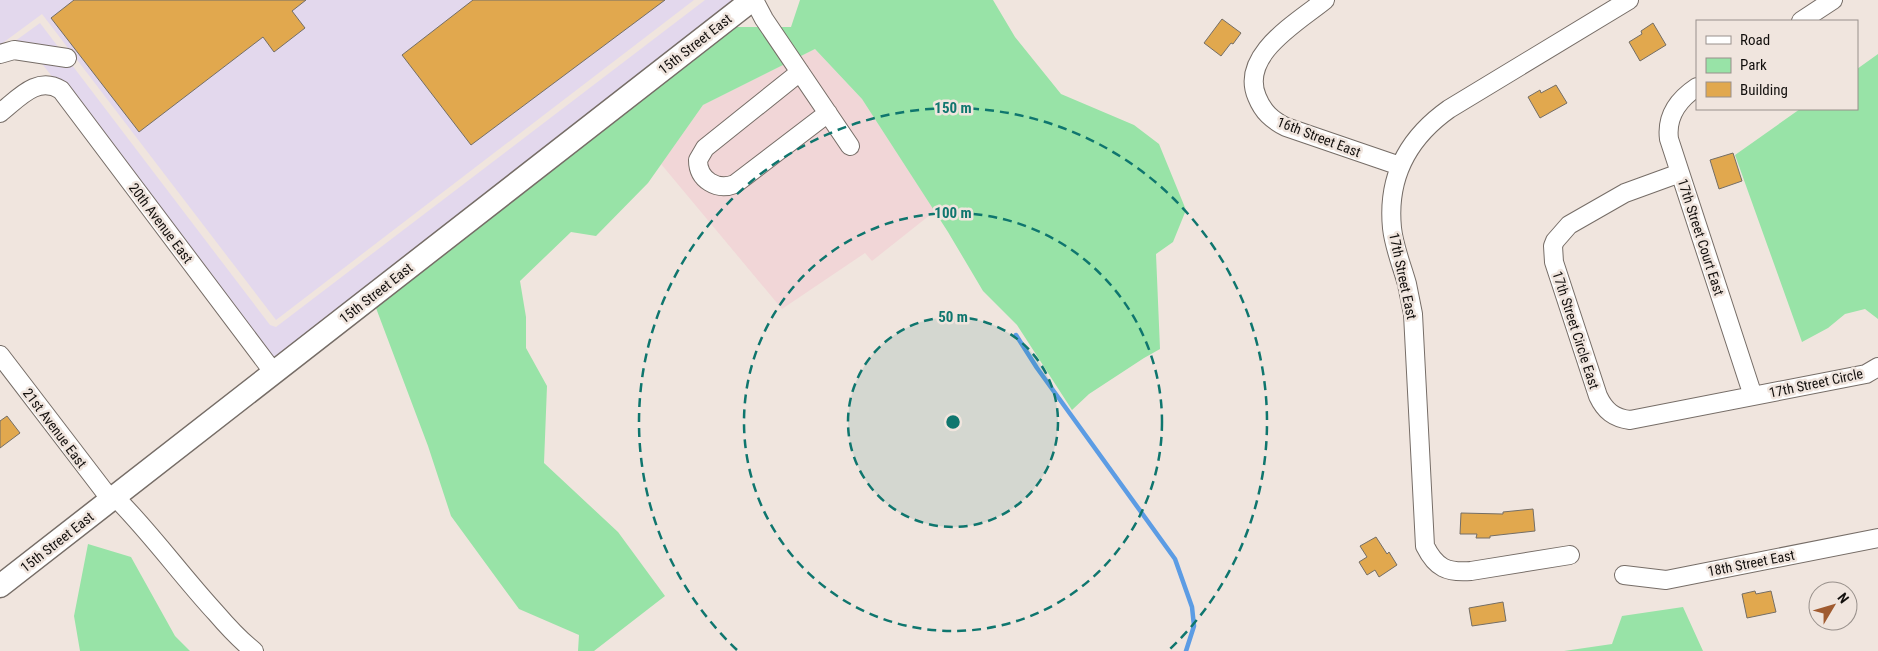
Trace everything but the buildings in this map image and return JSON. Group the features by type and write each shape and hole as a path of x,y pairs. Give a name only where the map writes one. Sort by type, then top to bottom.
{"main road":[{"name":"15th Street East","path":"0,586 753,0"}],"street":[{"path":"753,0 850,146"},
{"name":"16th Street East","path":"1325,0 1270,45 1261,56 1255,72 1254,84 1255,93 1261,107 1270,118 1281,124 1400,166"},
{"name":"17th Street East","path":"1570,555 1456,572 1445,569 1430,557 1425,546 1413,314 1392,229 1393,198 1400,166 1420,134 1443,113 1629,0"},
{"path":"1802,20 1832,0"},
{"path":"0,54 14,50 66,58"},
{"path":"800,72 705,148 698,160 700,173 705,179 716,186 726,187 735,184 828,113"},
{"name":"20th Avenue East","path":"0,113 28,91 42,85 56,87 61,90 274,373"},
{"name":"17th Street Court East","path":"1696,88 1683,98 1670,118 1669,139 1754,396"},
{"name":"17th Street Circle East","path":"1680,173 1625,193 1569,225 1553,246 1554,262 1598,396 1611,414 1618,418 1630,420 1754,396"},
{"name":"21st Avenue East","path":"0,355 113,498 139,521 163,553 243,642 254,651"},
{"name":"17th Street Circle","path":"1754,396 1866,374 1878,367"},
{"name":"18th Street East","path":"1624,575 1666,580 1878,538"}],"shaded area":[{"path":"0,0 694,0 276,320 42,14 0,45"},
{"path":"705,0 740,0 276,362 25,42 0,60 0,52 40,23 270,325 276,327"},
{"path":"815,49 862,99 935,211 872,261 865,253 782,309 661,164 703,105"}],"green space":[{"path":"800,0 993,0 1015,37 1061,94 1134,125 1159,144 1186,210 1173,242 1156,254 1160,349 1089,394 1072,410 1017,325 983,291 948,232 862,99 815,49 703,105 648,183 596,236 571,232 520,281 526,317 526,348 547,386 544,463 618,532 665,596 594,651 578,651 579,635 519,609 451,516 428,446 376,308 732,27 791,27"},
{"path":"1878,54 1878,319 1865,309 1845,314 1828,328 1802,342 1735,155 1799,110 1858,110 1858,68"},
{"path":"88,544 131,557 175,636 190,651 80,651 74,616"},
{"path":"1683,607 1703,651 1564,651 1612,644 1622,616"}],"waterway":[{"path":"1016,335 1037,368 1175,559 1192,607 1194,626 1186,651"}]}
